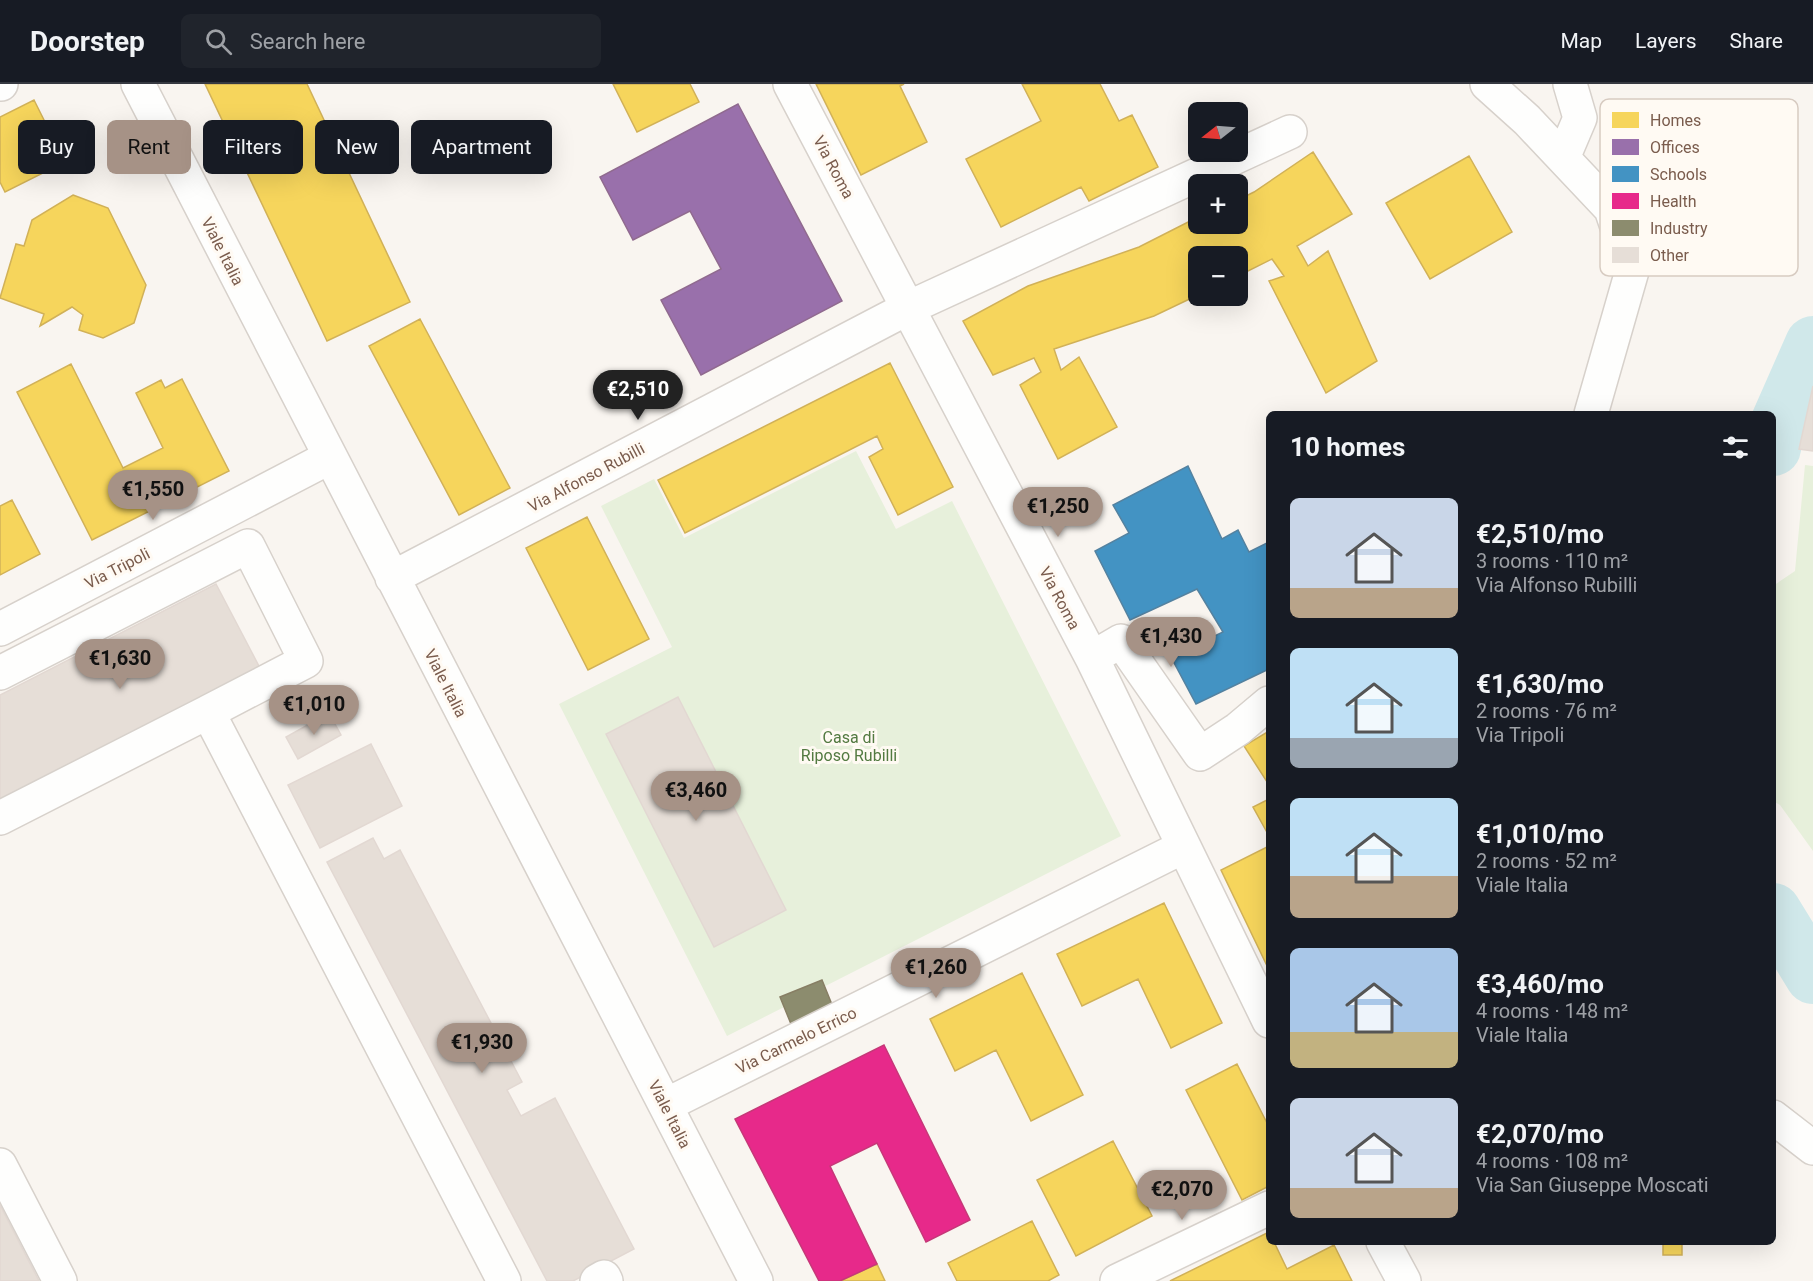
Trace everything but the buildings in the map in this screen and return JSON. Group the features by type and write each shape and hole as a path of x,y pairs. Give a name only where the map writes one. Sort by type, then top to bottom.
{"street":[{"name":"Viale Italia","path":"138,84 756,1281"},
{"name":"Via Roma","path":"790,84 1092,658 1266,1015"},
{"path":"1487,84 1527,120 1600,197"},
{"path":"1563,158 1580,118 1570,84"},
{"name":"Via Alfonso Rubilli","path":"392,578 908,308 1290,132"},
{"path":"1592,411 1631,276"},
{"name":"Via Tripoli","path":"0,629 330,458"},
{"path":"0,673 248,546 306,661 0,818"},
{"path":"1092,658 1121,641 1200,754 1238,729 1266,706"},
{"path":"208,712 504,1281"},
{"name":"Via Carmelo Errico","path":"666,1105 1183,847"},
{"path":"1776,1120 1813,1148"},
{"path":"0,1165 60,1281"},
{"path":"1117,1281 1266,1209"},
{"path":"1385,1245 1404,1281"},
{"path":"597,1281 604,1277 606,1281"}],"green space":[{"name":"Casa di Riposo Rubilli","path":"856,451 896,529 952,501 1121,836 727,1036 559,704 672,647 601,506 654,479 684,538"},
{"path":"1805,465 1813,466 1813,851 1776,803 1776,584 1795,571"}],"waterway":[{"path":"1776,428 1813,344"},
{"path":"1776,916 1813,976"}]}
